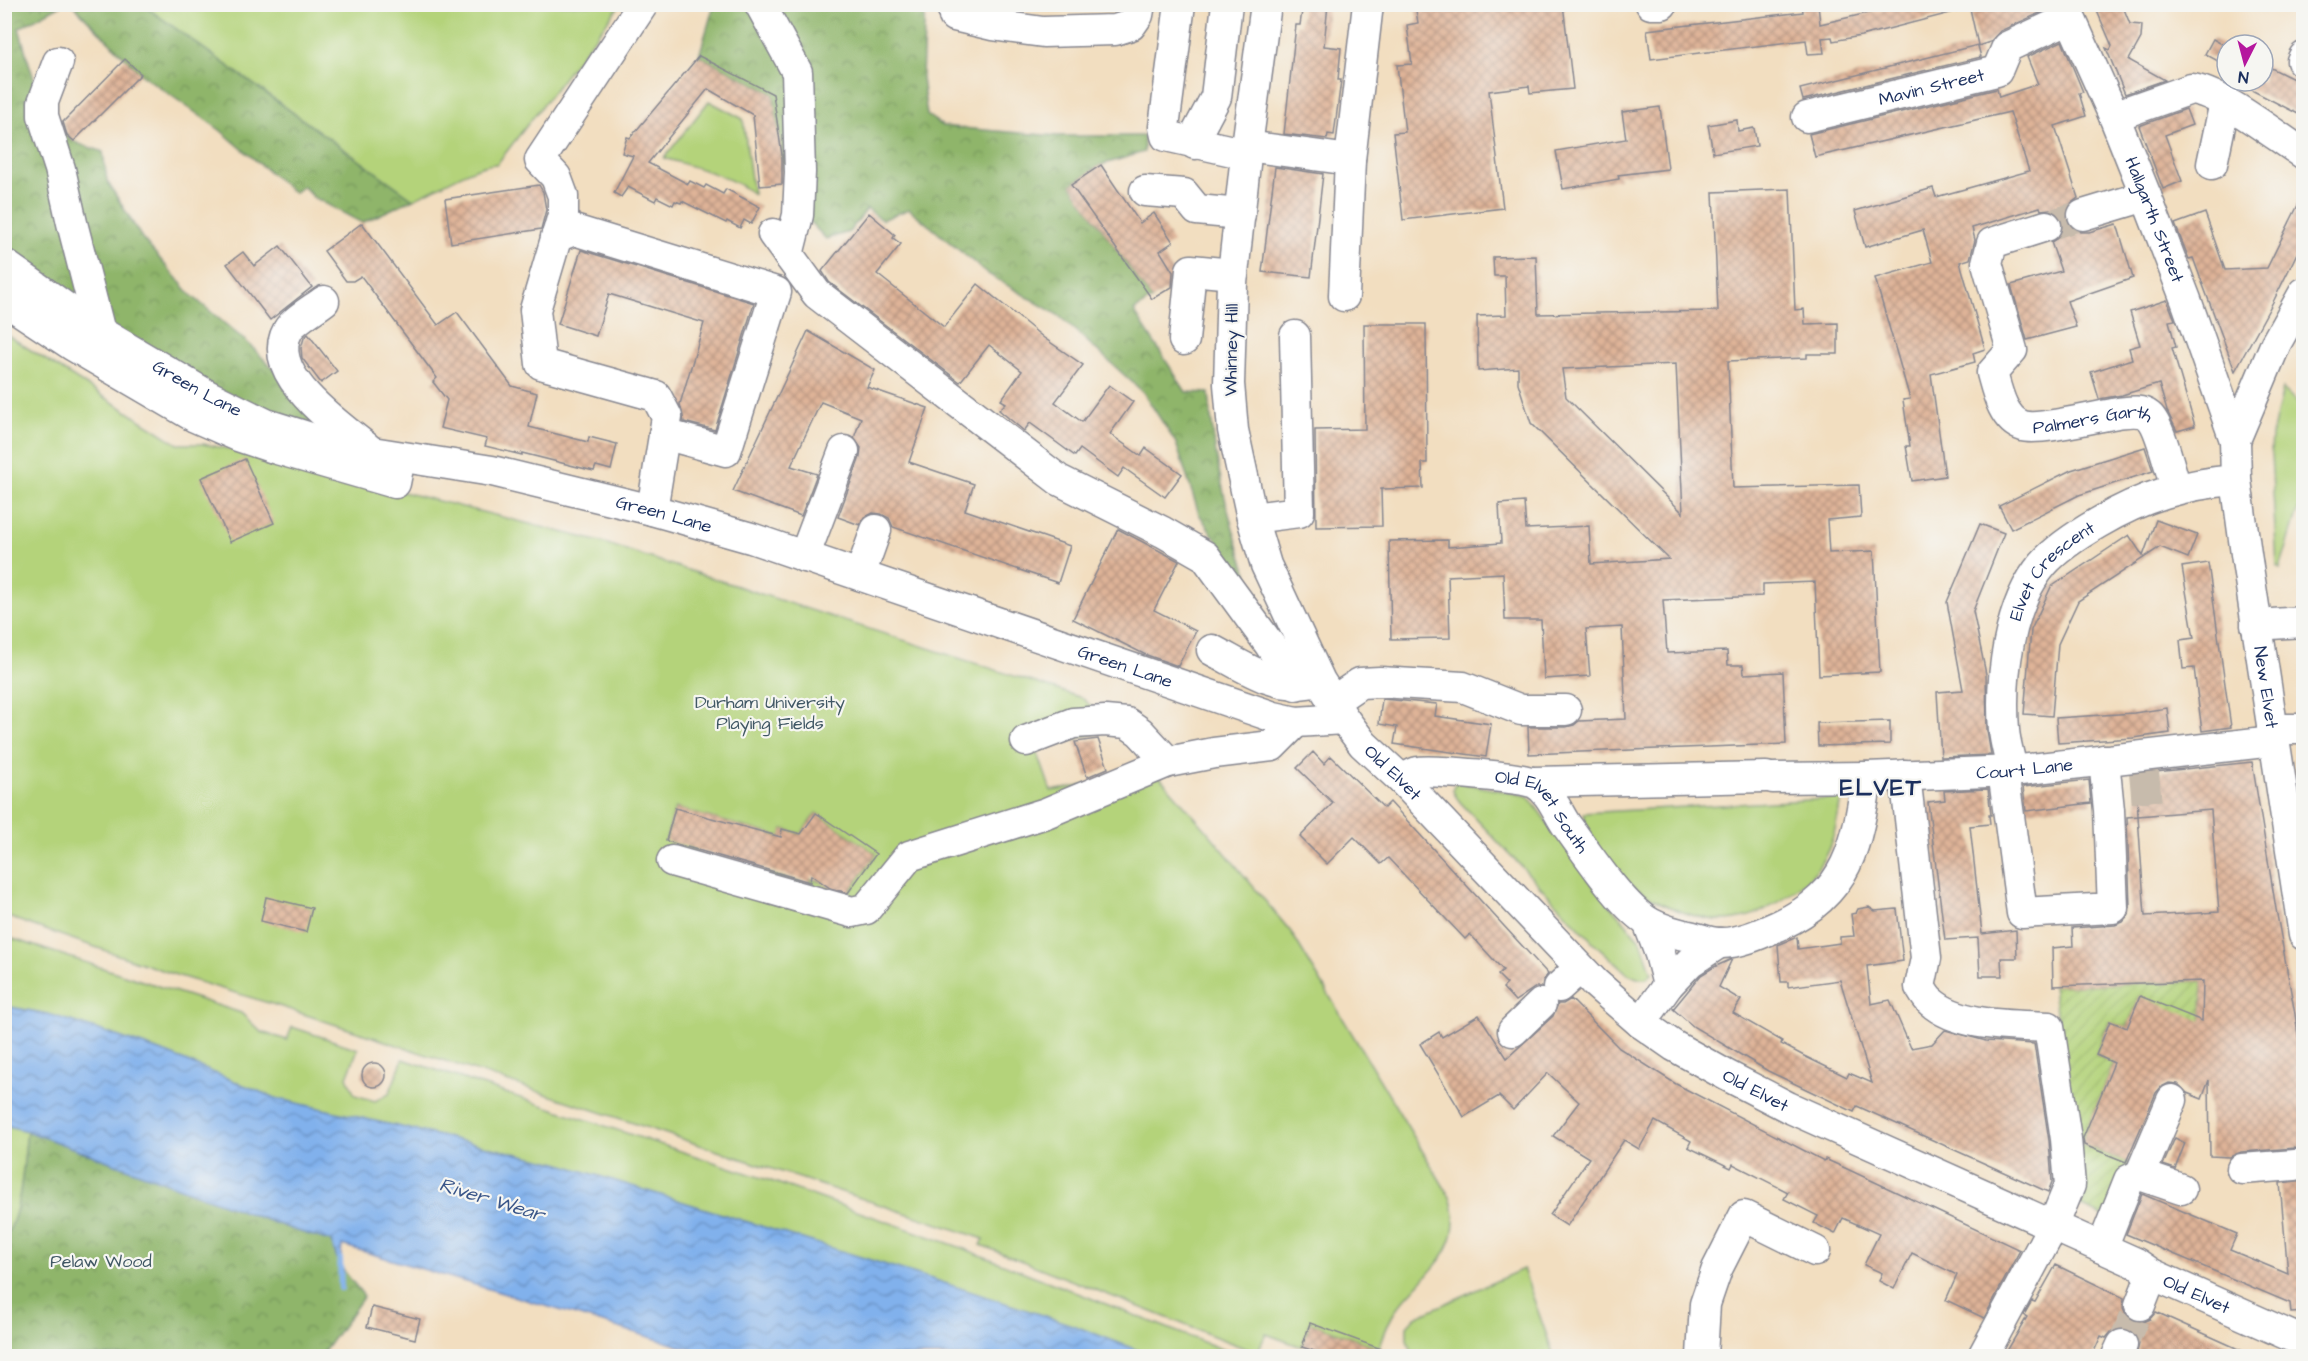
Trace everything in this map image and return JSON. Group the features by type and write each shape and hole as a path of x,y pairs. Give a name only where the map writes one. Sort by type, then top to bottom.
{"street":[{"path":"643,4 540,160 556,177 563,196 563,214 535,310 542,364 656,396 667,417 652,510"},
{"path":"760,4 797,72 800,172 798,215 781,245 817,294 1059,480 1163,532 1205,556 1270,645 1323,697"},
{"path":"954,16 993,15 1042,32 1115,30 1131,25 1138,15 1140,4"},
{"path":"1180,4 1164,127 1166,136 1196,144 1350,160"},
{"path":"1196,144 1198,131 1216,97 1227,4"},
{"name":"Whinney Hill","path":"1266,4 1246,150 1233,274 1229,384 1233,430 1252,518 1266,565 1323,697"},
{"path":"1344,296 1350,160 1368,4"},
{"path":"1651,4 1662,4"},
{"name":"Mavin Street","path":"1808,117 2000,81 2007,47 2067,11"},
{"name":"Hallgarth Street","path":"2067,11 2114,116 2146,196 2186,300 2235,440"},
{"path":"58,62 43,102 43,116 60,169 100,332"},
{"path":"2114,116 2191,89 2212,94 2304,154"},
{"path":"2212,164 2225,102"},
{"path":"1145,191 1184,194 1197,210 1239,214"},
{"path":"2084,215 2146,196"},
{"name":"Palmers Garth","path":"2046,226 1992,243 1987,263 2012,350 1992,373 1997,392 2007,414 2023,426 2044,426 2135,411 2148,415 2156,424 2176,488"},
{"path":"556,237 574,230 776,292 726,451 664,434"},
{"name":"Green Lane","path":"4,264 201,406"},
{"path":"1184,340 1191,270 1233,274"},
{"path":"2235,440 2276,343 2304,293"},
{"path":"4,300 72,345 201,406 238,436 395,483 386,455 325,413 300,388 286,366 282,349 288,329 324,301"},
{"path":"1252,518 1299,512 1295,336"},
{"name":"New Elvet","path":"2235,440 2236,480 2256,625 2304,935"},
{"path":"804,557 844,451"},
{"name":"Green Lane","path":"386,455 492,471 652,510 751,538 1274,717 1296,722 1323,697"},
{"name":"Elvet Crescent","path":"2104,760 2109,810 2113,908 2022,913 2004,731 2007,654 2016,615 2024,594 2043,564 2077,536 2122,509 2176,488 2204,482 2236,480"},
{"path":"860,575 876,530"},
{"path":"2256,625 2304,622"},
{"path":"1212,650 1267,679 1323,697 1360,683 1380,682 1464,687 1521,710 1566,710"},
{"name":"Old Elvet","path":"1323,697 1363,744 1402,780 1560,986 1611,998 1674,1046 1788,1107 2136,1263 2152,1274 2304,1342"},
{"path":"1026,741 1073,723 1105,721 1126,723 1140,732 1168,762"},
{"path":"672,861 852,912 866,909 909,856 1046,813 1168,762 1214,753 1272,746 1296,722"},
{"name":"Court Lane","path":"1534,782 1867,777 2008,771 2104,760 2144,764 2304,729"},
{"name":"Old Elvet South","path":"1402,780 1417,772 1440,770 1534,782 1549,796 1564,821 1616,890 1648,922 1673,933 1719,944"},
{"path":"1905,775 1926,958 1920,987 1930,1002 1946,1013 1983,1023 2049,1027 2066,1139 2070,1185 2053,1226 1983,1356"},
{"name":"Old Elvet South","path":"1641,1023 1668,985 1690,962 1719,944 1761,934 1786,922 1828,891 1847,866 1857,838 1867,777"},
{"name":"Old Elvet South","path":"1648,922 1668,985"},
{"path":"1513,1031 1560,986"},
{"path":"2102,1248 2129,1180 2140,1175 2172,1100"},
{"path":"2242,1168 2295,1165"},
{"path":"2140,1175 2181,1189"},
{"path":"1702,1356 1705,1304 1717,1269 1744,1216 1815,1251"},
{"path":"2140,1305 2152,1274"}],"green space":[{"path":"4,5 61,5 19,28 32,74 52,117 72,140 103,152 107,181 142,238 191,295 249,344 342,439 201,388 5,253"},
{"path":"73,5 143,5 413,199 362,223 313,197 303,186 294,193 220,130 141,74"},
{"path":"143,5 620,5 497,164 467,172 413,199"},
{"path":"714,5 925,5 922,78 927,115 943,126 1057,136 1144,136 1144,152 1101,165 1071,185 1152,299 1134,311 1186,392 1209,393 1219,473 1256,600 1199,514 1176,443 1143,392 1058,315 988,274 909,209 882,220 867,209 849,232 826,239 804,216 786,183 773,94 699,56"},
{"path":"709,101 743,119 753,194 744,187 722,177 664,158"},
{"name":"Durham University Playing Fields","path":"4,333 178,444 203,444 240,451 601,542 1082,698 1114,727 1037,751 1051,791 1105,782 1148,764 1291,932 1450,1197 1454,1216 1453,1232 1440,1260 1393,1314 1379,1348 1310,1323 1302,1347 1266,1334 1257,1353 981,1245 984,1239 282,1007 176,975 5,916","holes":["675,808 781,837 783,829 801,834 816,813 876,854 845,898 821,882 810,879 809,885 695,854 697,849 666,840"]},
{"path":"2283,389 2303,408 2303,495 2280,569 2277,567 2271,453 2272,435"},
{"path":"1456,782 1528,796 1596,889 1641,941 1652,973 1647,978 1638,978 1628,974 1593,942 1460,802 1453,790"},
{"path":"1841,798 1832,840 1818,868 1805,882 1774,905 1755,914 1742,918 1719,920 1683,912 1665,905 1647,896 1617,874 1602,856 1592,838 1583,813"},
{"path":"4,936 241,1013 261,1032 287,1040 292,1027 358,1049 347,1077 355,1095 375,1101 389,1094 403,1059 774,1182 962,1248 1239,1356 1152,1356 1075,1326 938,1281 557,1163 275,1098 168,1054 102,1031 48,1014 5,1006"},
{"path":"2203,981 2201,1041 2140,996 2127,1028 2109,1022 2096,1055 2114,1063 2081,1144 2129,1163 2105,1217 2078,1205 2053,986"},
{"path":"5,1125 27,1131 18,1202 15,1216 5,1236"},
{"name":"Pelaw Wood","path":"27,1131 294,1230 331,1241 340,1266 364,1296 321,1356 5,1356 5,1236 15,1216 18,1202"},
{"path":"1523,1269 1554,1356 1413,1356 1407,1340 1407,1326 1415,1317"}],"water":[{"name":"River Wear","path":"4,1006 48,1014 102,1031 168,1054 275,1098 557,1163 938,1281 1075,1326 1152,1356 713,1356 342,1245 340,1266 331,1241 294,1230 27,1131 5,1125"}],"building":[{"path":"1303,4 1328,4 1324,46 1341,48 1338,80 1341,80 1334,135 1328,134 1327,139 1284,134 1296,25 1300,25"},
{"path":"1415,4 1563,4 1573,89 1530,93 1529,86 1489,91 1503,208 1403,220 1393,133 1405,132 1397,65 1412,64 1407,25 1418,23"},
{"path":"1802,4 1818,4 1820,24 1890,8 1889,4 1961,4 1962,10 1861,36 1833,41 1832,37 1822,38 1824,53 1808,54 1806,40 1651,59 1647,30 1803,12"},
{"path":"1969,4 2039,4 2042,12 2000,31 1990,42 1978,46 1981,57 1803,100 1800,89 1978,45"},
{"path":"2094,4 2122,4 2130,24 2142,25 2141,38 2129,60 2165,80 2125,94 2106,48 2110,50 2112,46"},
{"path":"2213,39 2215,40 2215,59 2205,54"},
{"path":"2062,41 2083,92 2079,93 2086,116 2055,126 2078,198 2070,204 2066,212 2066,219 2071,227 2080,232 2089,232 2117,224 2133,278 2067,301 2076,327 2027,340 2011,285 2061,271 2051,242 2058,238 2063,230 2062,220 2057,213 2050,209 2041,210 2040,207 1972,228 1975,240 1970,259 1960,262 1985,349 1973,353 1975,362 1931,374 1945,476 1912,481 1906,446 1910,446 1903,400 1910,399 1875,278 1932,262 1923,230 1865,247 1855,211 1933,188 1936,197 2029,171 2010,112 1815,157 1809,134 1997,89 1999,97 2038,84 2027,57"},
{"path":"699,56 773,94 782,155 782,184 760,186 753,115 708,89 648,163 688,184 690,181 704,188 706,185 723,194 726,189 760,207 751,224 744,220 740,228 682,201 681,203 675,201 673,205 657,197 655,201 628,187 621,197 614,193 633,156 622,153 627,137 630,138"},
{"path":"125,59 141,74 74,141 67,135 63,122"},
{"path":"2275,70 2304,84 2304,117 2257,93 2275,93"},
{"path":"1660,107 1668,169 1618,175 1619,179 1563,189 1556,151 1626,139 1622,112"},
{"path":"2186,109 2192,125 2165,135 2182,181 2163,189 2139,126"},
{"path":"1737,120 1738,131 1754,128 1757,146 1713,153 1708,125"},
{"path":"1101,165 1140,223 1154,213 1173,242 1160,251 1173,272 1172,287 1152,299 1071,185"},
{"path":"1275,167 1323,174 1311,277 1262,272"},
{"path":"539,185 543,192 546,210 541,229 451,243 445,199"},
{"path":"1790,189 1795,310 1804,309 1805,324 1838,323 1838,354 1807,354 1807,358 1728,361 1733,488 1859,485 1861,517 1827,520 1829,553 1874,551 1880,672 1819,675 1815,582 1763,584 1763,596 1663,600 1667,653 1727,651 1728,665 1743,665 1744,674 1783,672 1786,744 1529,754 1528,727 1566,727 1579,721 1626,719 1622,627 1586,629 1590,676 1544,679 1541,620 1505,620 1503,573 1448,576 1450,638 1391,639 1389,541 1448,540 1448,547 1501,543 1499,504 1524,502 1526,529 1589,526 1591,564 1669,559 1531,423 1518,383 1518,368 1478,371 1477,316 1506,315 1505,276 1494,276 1493,257 1536,256 1538,314 1718,311 1713,192","holes":["1676,364 1683,513 1566,397 1562,369"]},
{"path":"2304,193 2304,239 2235,371 2193,258 2189,259 2175,224 2205,213 2225,270 2267,268"},
{"path":"869,213 895,235 893,238 901,244 877,274 944,327 978,284 1044,338 1083,365 1055,402 1082,422 1109,385 1133,402 1110,434 1141,456 1146,448 1182,474 1165,497 1124,468 1118,477 1080,449 1075,456 1030,423 1024,431 999,410 1006,403 1001,400 1022,371 989,345 960,382 829,282 822,271"},
{"path":"362,223 438,325 457,312 512,386 537,393 529,427 588,442 589,437 617,444 611,470 596,466 594,471 485,446 487,439 440,428 447,400 433,382 437,378 361,276 353,281 346,281 324,251"},
{"path":"280,246 312,287 270,320 227,264 243,252 254,266"},
{"path":"581,250 754,303 715,430 684,422 680,404 704,323 609,294 596,336 558,324"},
{"path":"2167,300 2175,320 2169,321 2176,347 2172,348 2195,426 2177,431 2167,411 2159,384 2099,399 2091,372 2132,359 2129,348 2140,345 2130,312"},
{"path":"1364,324 1426,324 1427,463 1422,463 1423,488 1381,489 1382,526 1316,527 1315,430 1365,429"},
{"path":"808,331 875,370 867,387 928,408 909,462 974,484 965,510 1070,546 1058,583 893,527 889,518 881,514 873,513 865,517 860,525 838,517 860,457 861,448 854,438 861,418 821,402 791,466 817,474 801,516 733,491"},
{"path":"308,334 337,371 321,383 302,358 301,348"},
{"path":"2145,447 2153,471 2079,495 2011,529 1999,506 2071,470"},
{"path":"245,459 274,523 230,542 201,478"},
{"path":"2156,520 2197,535 2188,558 2160,547 2078,601 2058,644 2052,716 2024,714 2031,630 2051,587 2129,535 2143,556"},
{"path":"1980,524 2004,533 1973,611 1986,674 1987,731 1991,755 1941,757 1937,692 1963,690 1947,602"},
{"path":"1118,529 1179,561 1154,610 1196,631 1178,666 1144,654 1073,619"},
{"path":"2208,563 2231,727 2202,731 2194,668 2183,669 2180,640 2194,638 2182,567"},
{"path":"1382,699 1437,704 1435,716 1491,724 1486,757 1394,744 1397,727 1379,724"},
{"path":"2167,708 2170,733 2058,743 2056,718 2134,713"},
{"path":"1890,721 1890,744 1818,746 1817,723"},
{"path":"1098,739 1108,768 1087,777 1075,742"},
{"path":"1313,752 1324,764 1331,756 1384,808 1390,802 1548,974 1542,987 1536,987 1515,1001 1503,988 1507,984 1498,975 1503,970 1470,934 1465,939 1388,858 1381,864 1354,837 1327,864 1300,837 1333,803 1297,768"},
{"path":"2252,762 2304,1075 2304,1150 2294,1148 2241,1152 2230,1157 2210,1156 2209,1080 2202,1099 2187,1093 2178,1084 2169,1083 2161,1087 2156,1093 2126,1162 2084,1145 2083,1138 2114,1063 2096,1055 2110,1021 2127,1028 2140,996 2202,1021 2203,981 2053,986 2052,948 2073,946 2072,928 2115,925 2123,922 2129,915 2127,817 2138,816 2136,774","holes":["2211,810 2219,912 2145,916 2138,816"]},
{"path":"2089,780 2091,803 2026,811 2023,787"},
{"path":"1988,789 1990,824 1970,826 1982,934 2016,930 2017,958 2001,958 2002,976 1980,976 1978,938 1945,940 1928,802 1945,800 1944,791"},
{"path":"675,808 781,837 782,829 801,834 816,813 876,854 848,893 830,888 811,875 810,882 666,841"},
{"path":"266,897 312,908 306,932 261,921"},
{"path":"1869,907 1875,911 1897,909 1903,961 1867,966 1871,1004 1890,1000 1911,1048 1932,1044 1945,1030 1986,1041 2034,1044 2049,1141 2052,1182 2048,1192 1857,1106 1854,1112 1768,1071 1694,1027 1673,1009 1701,975 1732,959 1719,987 1741,1000 1733,1013 1804,1056 1847,1077 1849,1073 1872,1083 1840,980 1788,987 1788,982 1781,982 1778,945 1797,937 1798,949 1840,943 1840,937 1854,936 1851,914 1856,913 1858,909"},
{"path":"1571,999 1619,1048 1676,1084 1824,1161 1825,1159 1845,1168 2020,1250 1984,1318 1946,1300 1957,1275 1912,1253 1894,1289 1879,1281 1882,1273 1864,1265 1879,1234 1843,1218 1835,1234 1814,1223 1818,1216 1784,1199 1788,1192 1733,1164 1731,1168 1688,1147 1691,1141 1655,1121 1639,1149 1624,1140 1567,1226 1550,1215 1589,1158 1553,1136 1579,1102 1548,1073 1513,1110 1499,1096 1464,1117 1420,1044 1439,1032 1442,1037 1479,1015 1507,1058 1553,1016 1558,1004"},
{"path":"369,1063 379,1063 386,1070 386,1080 379,1087 369,1087 362,1080 362,1070"},
{"path":"2175,1138 2185,1143 2175,1169 2163,1165"},
{"path":"2304,1180 2304,1312 2291,1313 2290,1303 2126,1234 2142,1194 2237,1234 2230,1250 2288,1274 2280,1183"},
{"path":"2056,1265 2124,1298 2123,1308 2133,1321 2143,1322 2150,1319 2156,1312 2254,1356 2136,1356 2139,1344 2136,1335 2130,1330 2121,1328 2112,1331 2106,1338 2101,1336 2092,1356 2004,1356 2027,1317 2024,1315 2032,1301 2035,1302"},
{"path":"372,1307 420,1319 415,1339 367,1327"},
{"path":"1310,1323 1395,1354 1395,1356 1329,1356 1302,1347"}],"waterway":[{"path":"340,1259 341,1288"}],"tunnel":[{"path":"2046,226 2083,215"},
{"path":"2144,772 2148,815"},
{"path":"2122,1345 2140,1305"}],"district":[{"name":"ELVET","path":"1881,787"}]}
